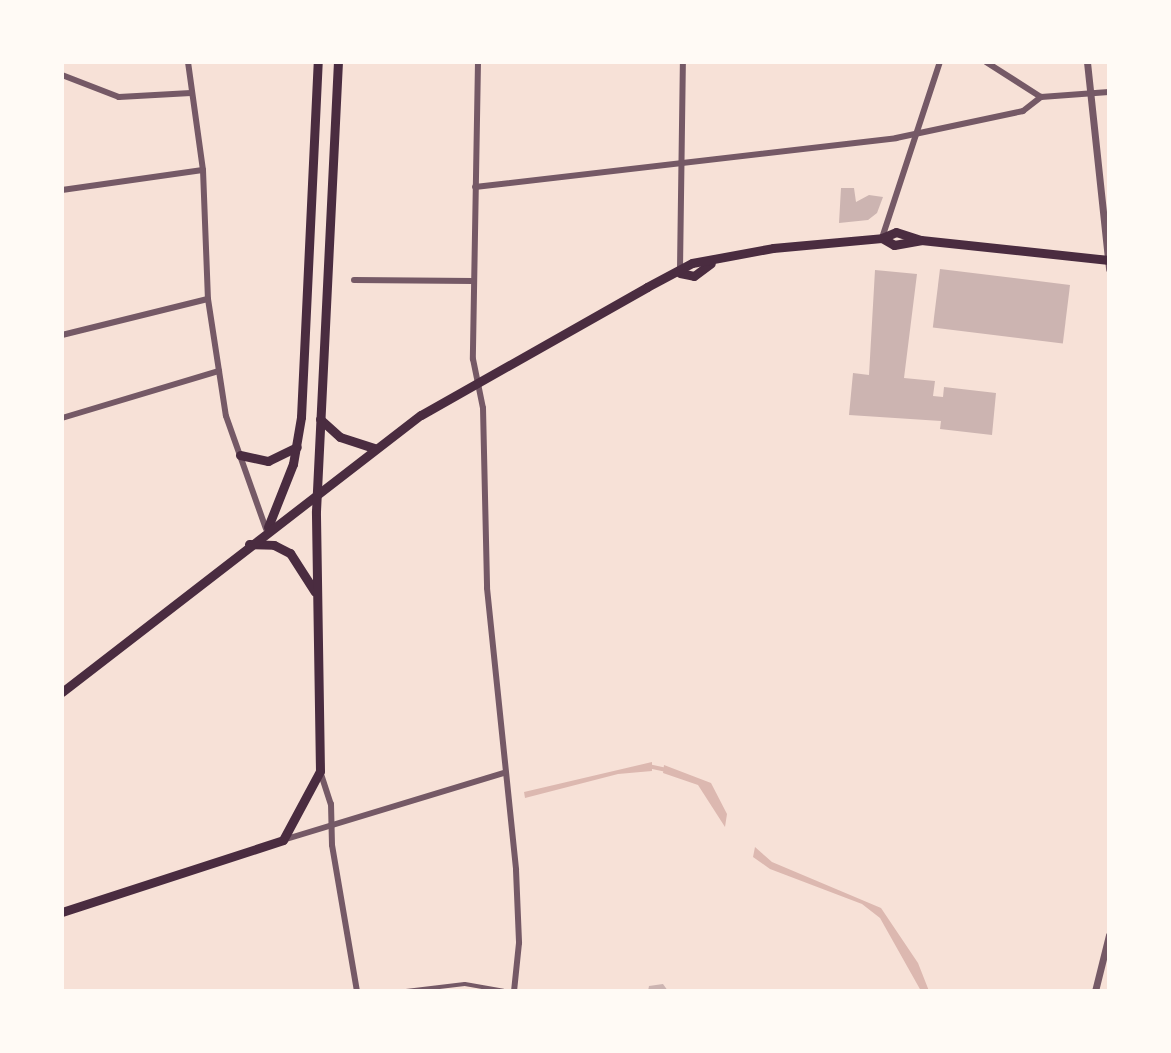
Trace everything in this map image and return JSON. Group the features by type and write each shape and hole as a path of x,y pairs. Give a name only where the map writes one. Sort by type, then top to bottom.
{"main road":[{"path":"267,530 297,447 318,62"},
{"path":"62,912 283,840 320,771 315,592 316,492 338,62"},
{"path":"62,692 374,448 478,383 680,273 692,263 711,263 796,244 882,238 894,245 921,240 1109,260"},
{"path":"320,419 340,437 374,448"},
{"path":"240,455 268,461 297,447"},
{"path":"249,544 274,545 290,553 315,592"}],"street":[{"path":"188,62 203,170 208,299 226,416 267,530"},
{"path":"478,62 473,281 487,487 487,588 516,870 519,943 514,991"},
{"path":"680,273 683,62"},
{"path":"882,238 940,62"},
{"path":"986,62 1041,97"},
{"path":"1087,62 1109,269"},
{"path":"62,75 119,97 191,93"},
{"path":"475,187 917,134 1023,111 1041,97 1109,92"},
{"path":"62,190 203,170"},
{"path":"354,280 473,281"},
{"path":"62,335 208,299"},
{"path":"62,418 219,371"},
{"path":"320,771 334,825 332,845 357,991"},
{"path":"283,840 504,773"},
{"path":"1095,991 1109,935"},
{"path":"406,991 465,984 503,991"}],"shaded area":[{"path":"652,762 652,771 618,774 525,798 524,792"},
{"path":"664,765 711,783 727,814 725,827 698,785 663,773"},
{"path":"755,847 772,862 881,908 918,963 929,991 921,991 880,918 862,904 770,869 753,857"}],"building":[{"path":"841,188 854,188 856,202 869,195 883,197 877,213 868,220 839,223"},
{"path":"940,269 1070,285 1063,344 933,328"},
{"path":"875,270 917,274 904,378 935,381 933,396 943,397 944,387 996,393 992,435 940,429 941,421 849,415 853,373 869,375"},
{"path":"663,984 668,991 648,991 649,986"}],"waterway":[{"path":"648,766 667,770"}]}
